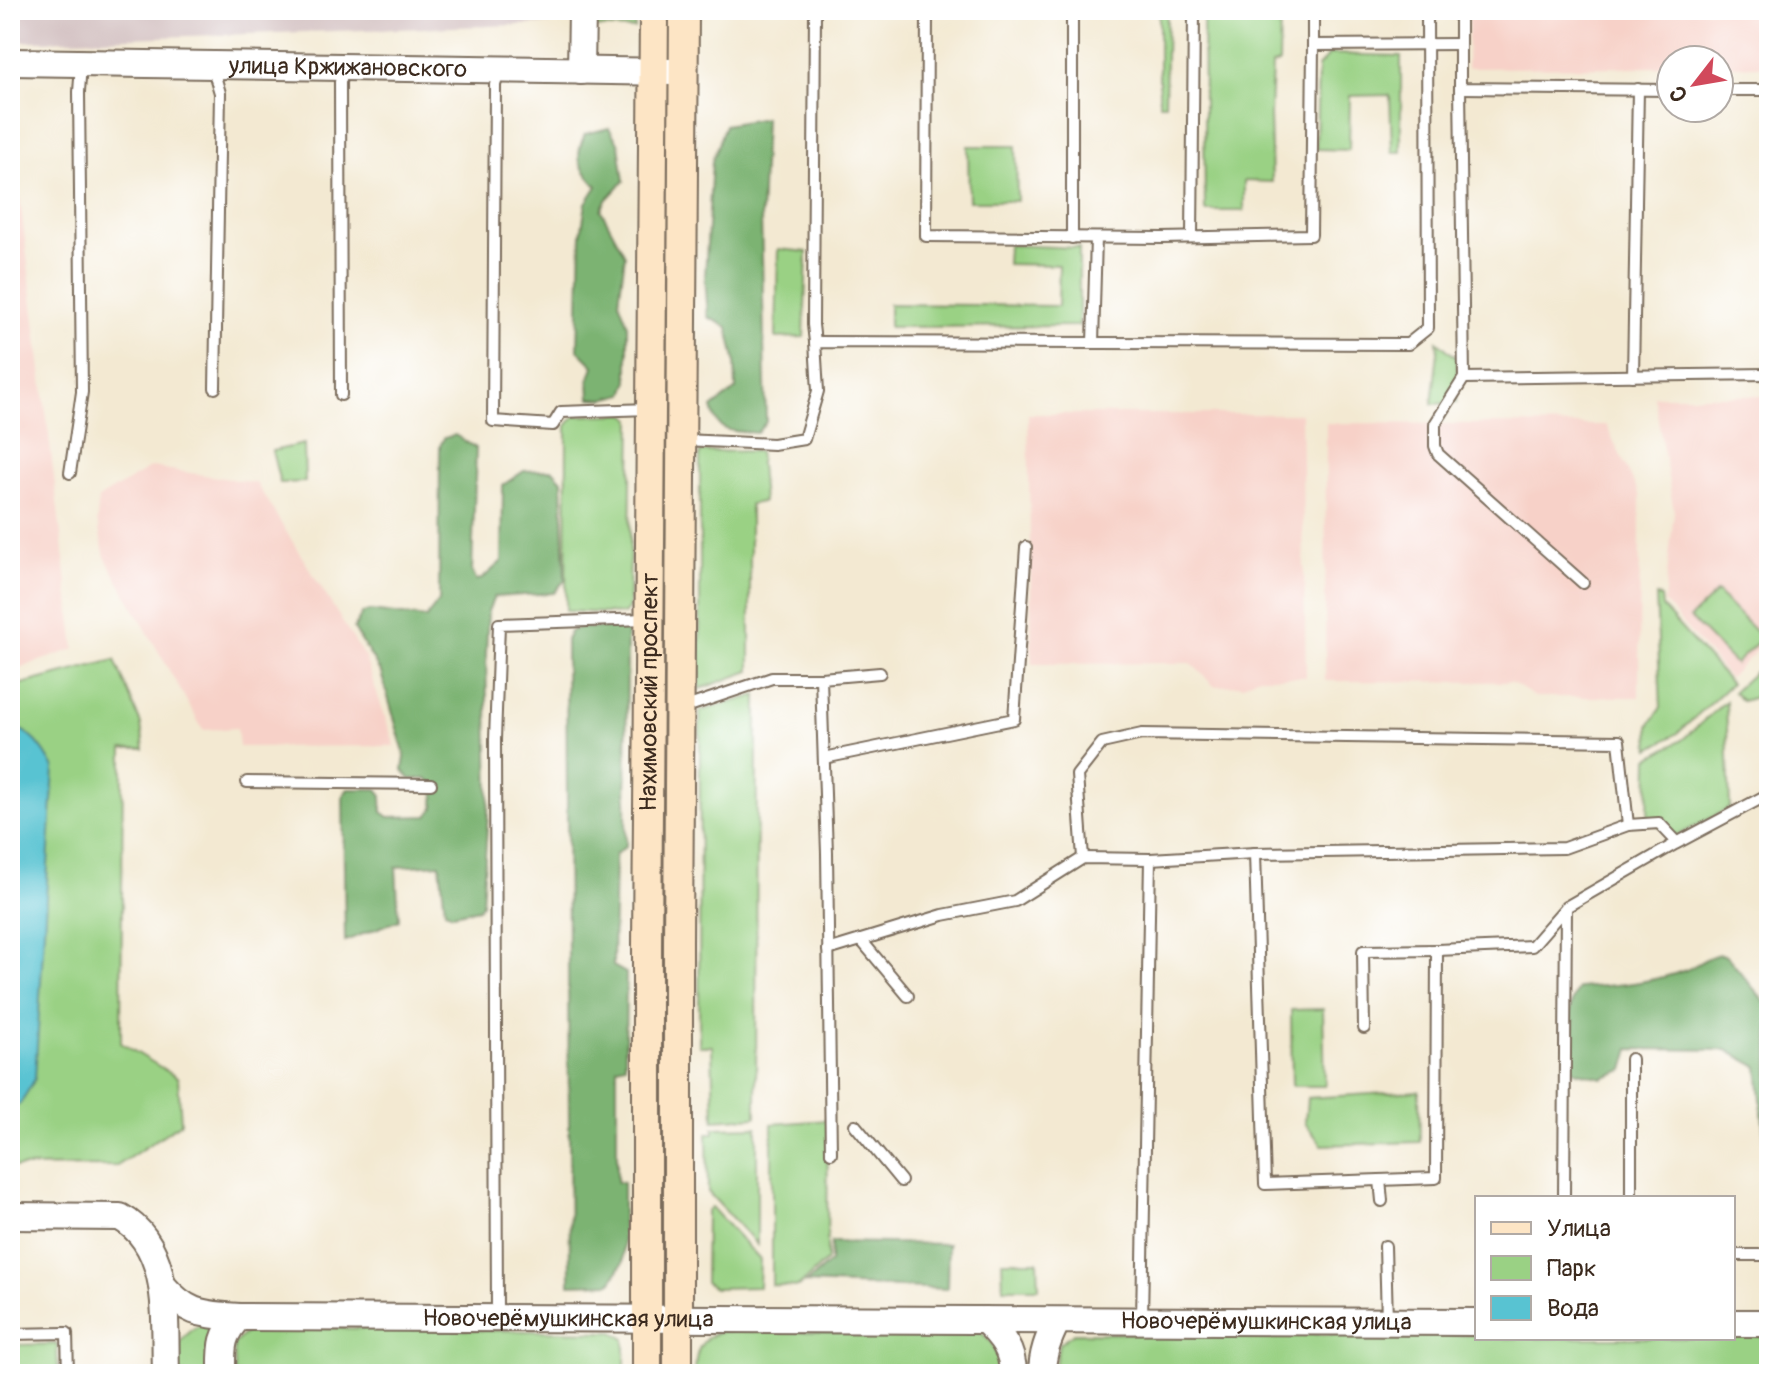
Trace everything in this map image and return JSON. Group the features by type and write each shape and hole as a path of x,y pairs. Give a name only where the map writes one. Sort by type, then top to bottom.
{"main road":[{"name":"Нахимовский проспект","path":"647,1374 654,10"},
{"name":"Нахимовский проспект","path":"678,1374 684,10"}],"street":[{"path":"581,71 582,10"},
{"name":"улица Кржижановского","path":"10,62 684,72"},
{"path":"10,1216 120,1217 134,1225 155,1259 162,1285 166,1374"},
{"name":"Новочерёмушкинская улица","path":"162,1285 185,1307 197,1312 239,1317 1475,1322"},
{"path":"222,1374 222,1345 227,1329 239,1317"},
{"path":"985,1320 1009,1349 1013,1374"},
{"path":"1042,1374 1042,1360 1057,1321"},
{"path":"1735,1323 1769,1323"}],"lane":[{"path":"682,440 773,444 804,439 818,391 813,309 815,10"},
{"path":"927,10 926,236 1072,238 1311,235 1313,10"},
{"path":"1072,10 1072,238"},
{"path":"1192,237 1194,10"},
{"path":"815,342 1408,344 1428,328 1427,10"},
{"path":"1460,10 1464,378 1435,424 1435,446 1438,454 1583,583"},
{"path":"1313,45 1459,44"},
{"path":"70,473 82,392 81,63"},
{"path":"215,388 220,93 215,76 216,65"},
{"path":"341,395 340,82 345,67"},
{"path":"500,70 495,85 493,421 553,425 561,412 651,409"},
{"path":"1460,88 1655,90"},
{"path":"1633,376 1638,89"},
{"path":"1735,90 1769,90"},
{"path":"1093,343 1096,238"},
{"path":"1464,378 1769,374"},
{"path":"824,758 1014,719 1026,547"},
{"path":"497,1318 495,740 499,624 649,618"},
{"path":"680,709 772,678 880,673"},
{"path":"821,678 831,1153"},
{"path":"1083,858 1077,775 1102,743 1142,734 1619,741 1628,825"},
{"path":"247,782 431,784"},
{"path":"1364,1028 1363,951 1532,946 1566,907 1677,842 1769,794"},
{"path":"828,950 943,915 1015,901 1083,858 1564,848 1628,825 1659,823 1677,842"},
{"path":"1255,853 1265,1184 1436,1178 1437,950"},
{"path":"1142,1322 1150,859"},
{"path":"1564,1196 1566,907"},
{"path":"861,940 908,996"},
{"path":"1631,1059 1631,1196"},
{"path":"855,1125 901,1181"},
{"path":"1380,1180 1382,1201"},
{"path":"1385,1246 1387,1322"},
{"path":"1735,1255 1769,1255"},
{"path":"10,1334 67,1333 68,1374"}],"shaded area":[{"path":"10,10 550,10 550,24 10,42"},
{"path":"1469,10 1769,10 1769,66 1735,66 1735,44 1655,44 1655,67 1467,68"},
{"path":"10,117 75,649 10,671"},
{"path":"1654,396 1769,396 1769,638 1729,678 1664,602 1674,512"},
{"path":"1028,414 1301,414 1306,677 1256,677 1243,685 1214,686 1191,663 1032,664"},
{"path":"1326,423 1606,425 1640,496 1639,697 1535,697 1511,682 1325,681"},
{"path":"151,467 256,483 365,658 395,746 239,747 237,728 203,730 105,557 97,521 98,499"}],"green space":[{"path":"589,10 635,10 635,29 589,27"},
{"path":"1159,10 1167,10 1165,104 1159,104"},
{"path":"1203,10 1280,10 1279,63 1272,65 1272,182 1244,181 1244,211 1205,211"},
{"path":"1330,54 1401,56 1401,152 1392,152 1390,95 1350,96 1349,150 1316,149 1318,67"},
{"path":"765,118 761,215 766,422 757,433 728,430 718,423 712,408 736,389 735,360 728,327 708,317 705,276 712,161 725,125"},
{"path":"609,128 619,144 624,181 601,210 625,255 619,301 628,325 628,383 624,394 604,399 590,398 589,380 594,366 578,350 581,235 586,203 597,186 580,162 579,150 585,134"},
{"path":"968,146 1016,146 1017,201 969,201"},
{"path":"1008,245 1079,248 1079,326 889,327 889,304 1058,306 1059,265 1007,264"},
{"path":"778,249 807,252 804,337 776,338"},
{"path":"1437,341 1457,358 1457,403 1432,404"},
{"path":"625,414 632,419 629,608 624,614 566,611 567,426 575,416"},
{"path":"455,435 476,448 472,572 476,580 482,579 502,561 503,485 524,471 553,470 562,480 565,580 554,593 494,597 488,611 489,797 482,904 479,909 452,914 445,910 440,864 396,867 399,920 345,941 343,795 348,789 377,789 382,795 382,812 389,817 428,816 434,808 435,787 427,779 410,779 403,770 405,756 381,673 354,629 362,613 371,611 426,618 439,601 440,446 444,438"},
{"path":"304,444 305,482 280,483 272,451"},
{"path":"759,451 763,502 750,504 750,671 700,689 700,452"},
{"path":"1717,592 1762,638 1735,664 1690,618"},
{"path":"1656,596 1661,597 1662,607 1731,684 1678,733 1650,749 1649,726 1661,707"},
{"path":"577,628 627,628 626,846 615,855 613,966 626,973 625,1065 617,1067 617,1182 623,1183 623,1262 611,1283 570,1284 566,640 570,632"},
{"path":"1769,659 1769,693 1742,701 1733,692"},
{"path":"115,660 141,724 144,749 123,749 121,1043 178,1078 181,1123 117,1166 10,1167 10,687"},
{"path":"757,695 756,1117 714,1120 712,1046 699,1046 700,711"},
{"path":"1726,701 1730,808 1677,836 1648,820 1649,758 1682,740"},
{"path":"1721,954 1727,956 1769,1007 1769,1189 1758,1067 1727,1050 1630,1049 1624,1070 1602,1078 1575,1071 1570,1066 1570,1014 1579,988 1660,978"},
{"path":"1323,1009 1325,1086 1292,1086 1291,1010"},
{"path":"1419,1091 1420,1142 1322,1145 1305,1123 1307,1098"},
{"path":"828,1120 827,1260 798,1287 772,1285 772,1124"},
{"path":"757,1127 757,1245 708,1192 707,1133 714,1133 714,1128"},
{"path":"711,1207 760,1260 759,1287 714,1288 705,1282 706,1212"},
{"path":"831,1242 948,1244 947,1289 806,1283 830,1262"},
{"path":"1002,1261 1038,1261 1039,1288 1003,1288"},
{"path":"200,1325 210,1327 210,1374 173,1374 182,1340"},
{"path":"257,1327 613,1332 625,1339 625,1374 235,1374 234,1344"},
{"path":"721,1331 982,1333 991,1342 1005,1374 695,1374 696,1359 703,1342"},
{"path":"1074,1333 1475,1335 1475,1340 1735,1340 1735,1336 1769,1336 1769,1374 1053,1374 1059,1343"},
{"path":"57,1344 58,1374 10,1374 10,1345"}],"water":[{"path":"10,726 25,732 36,742 54,768 35,1079 20,1104 10,1109"}]}
